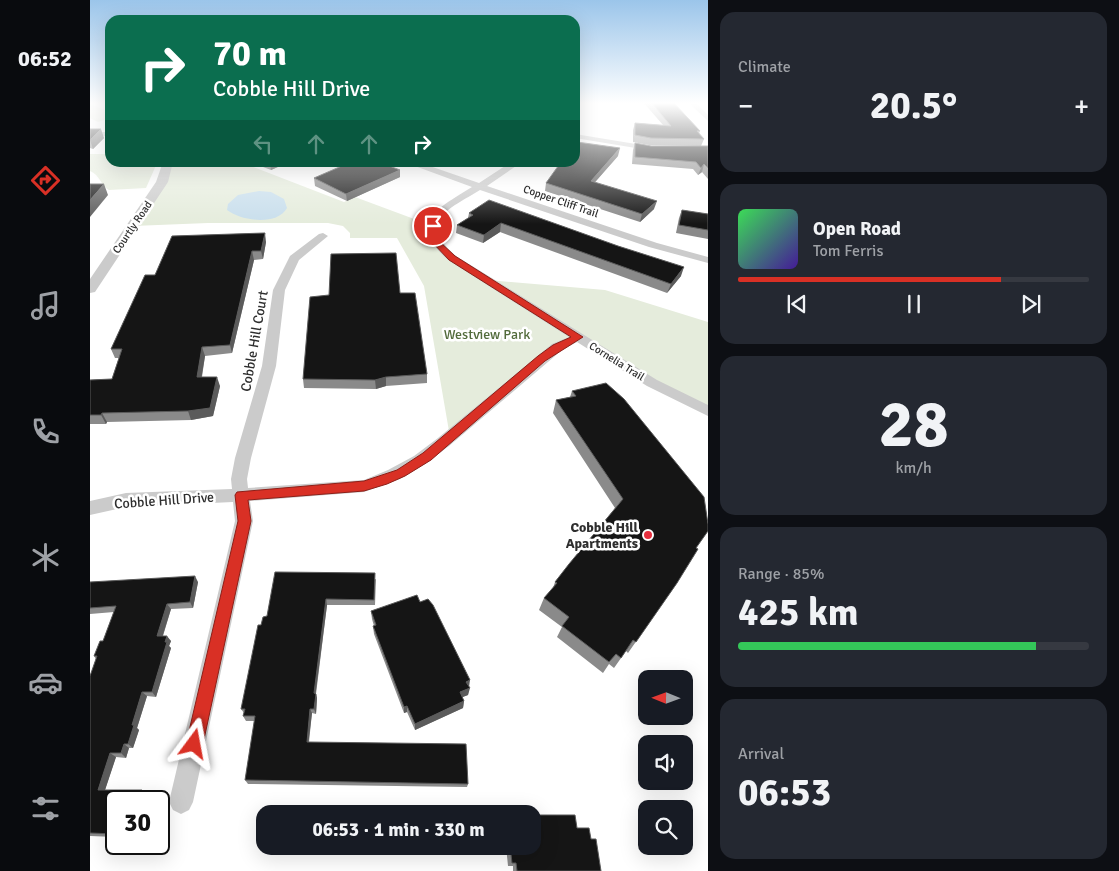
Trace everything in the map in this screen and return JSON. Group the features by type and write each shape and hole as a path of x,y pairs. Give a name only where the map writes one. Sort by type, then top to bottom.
{"street":[{"path":"617,143 663,150"},
{"name":"Courtly Road","path":"91,285 162,182 166,167"},
{"name":"Copper Cliff Trail","path":"423,167 653,245 708,260"},
{"name":"Cornelia Trail","path":"510,167 446,207 436,216 432,232 436,242 452,258 652,383 708,411"},
{"name":"Cobble Hill Court","path":"182,802 244,521 239,483 242,465 269,366 282,282 294,258 323,236"},
{"name":"Cobble Hill Drive","path":"90,508 126,500 241,495 364,486 383,481 401,473 427,457 542,359 557,348 578,337"}],"green space":[{"path":"90,154 105,154 105,167 155,167 146,188 109,190 90,171"},
{"name":"Westview Park","path":"166,167 253,167 344,202 355,197 433,226 436,242 488,280 605,290 708,322 708,411 578,337 450,437 424,286 397,238 350,238 350,233 343,226 328,223 208,223 133,226"}],"water":[{"path":"259,191 271,192 284,199 287,208 282,214 275,217 258,220 241,217 227,210 228,204 238,195"}],"building":[{"path":"580,143 620,148 591,181 657,201 642,214 546,183 557,167 580,167"},
{"path":"635,143 651,146 708,146 708,168 704,164 701,168 696,162 635,157"},
{"path":"339,167 392,167 400,170 346,194 314,178"},
{"path":"90,184 104,184 90,200"},
{"path":"489,200 618,246 684,267 671,284 501,223 484,235 457,225 473,215 469,213"},
{"path":"682,210 708,214 708,230 679,225"},
{"path":"265,233 261,251 252,251 230,345 202,347 197,377 217,377 210,408 188,411 102,413 101,415 90,415 90,380 112,379 122,349 111,349 145,275 155,275 172,236"},
{"path":"396,253 400,293 415,293 427,374 386,377 375,380 303,379 310,297 329,295 331,254"},
{"name":"Cobble Hill Apartments","path":"606,383 624,399 704,497 708,524 708,531 696,548 698,549 636,642 633,640 621,658 616,654 609,662 562,626 569,617 544,598 557,583 555,582 569,564 623,499 556,400 576,396 572,391"},
{"path":"275,572 375,573 374,600 326,599 314,693 316,694 314,709 310,709 307,742 466,744 468,784 245,780 255,716 243,716 245,709 241,709 258,625 261,625 263,617 267,616"},
{"path":"195,576 190,602 167,604 157,636 167,636 165,642 167,642 152,692 142,692 128,744 124,744 121,753 110,753 98,790 105,790 105,834 90,833 90,676 97,656 94,656 100,641 103,641 116,606 90,608 90,582"},
{"path":"417,595 420,602 428,599 433,605 470,680 466,682 470,688 460,692 464,701 415,724 407,706 404,707 373,626 376,625 371,611"},
{"path":"541,815 575,815 577,828 589,828 591,839 596,839 601,871 517,871 516,863 512,863 511,855 541,855"}],"place":[{"name":"Cobble Hill Apartments","path":"648,535"}],"route":[{"path":"194,744 244,521 245,514 241,495 364,486 383,481 401,473 427,457 542,359 557,348 578,337 452,258 436,242 432,232 433,226"}]}
